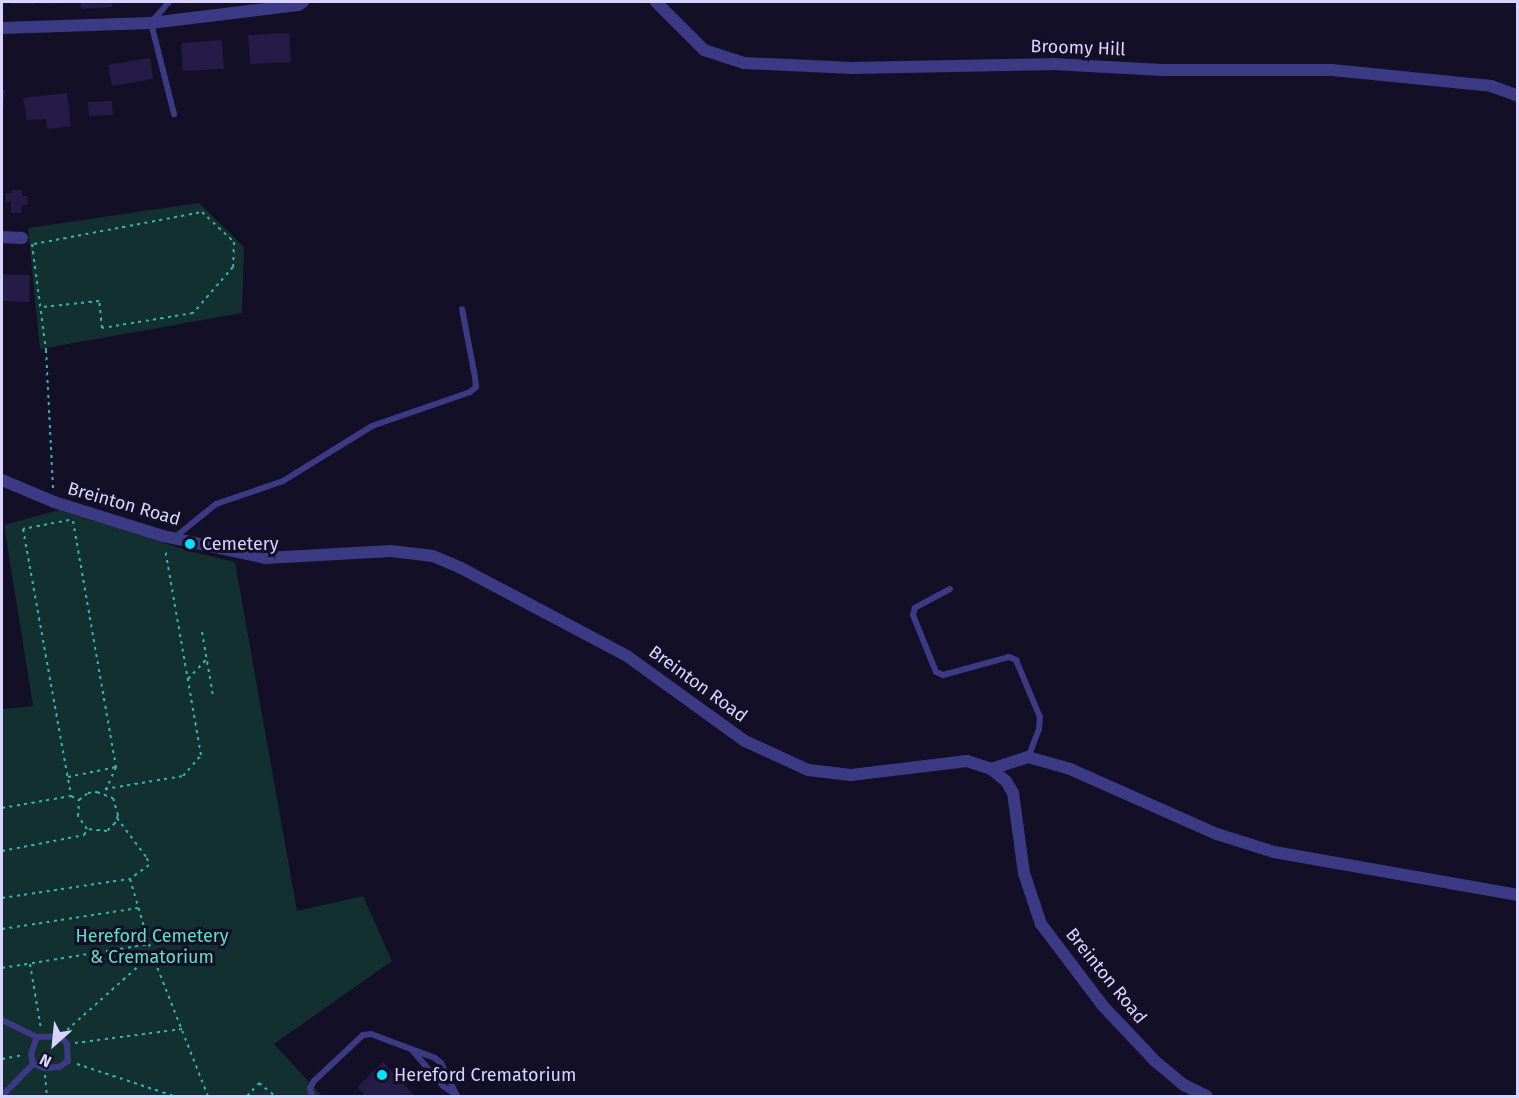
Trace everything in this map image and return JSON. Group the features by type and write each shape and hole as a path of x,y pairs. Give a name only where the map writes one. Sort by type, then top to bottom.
{"street":[{"path":"2,28 151,23 298,5 303,2"},
{"name":"Broomy Hill","path":"656,2 704,50 744,63 852,68 1052,64 1162,70 1332,70 1491,86 1518,96"},
{"path":"2,237 22,238"},
{"name":"Breinton Road","path":"2,480 54,502 168,537 266,558 391,551 433,556 461,568 627,656 745,741 808,770 851,775 967,761 991,769 1006,781 1013,793 1024,873 1041,924 1103,1006 1155,1061 1184,1085 1207,1096"},
{"path":"991,769 1029,757 1070,769 1149,806 1217,834 1274,852 1518,895"}],"lane":[{"path":"169,2 151,23 174,114"},
{"path":"168,537 216,504 283,481 372,426 470,392 476,387 462,309"},
{"path":"950,589 915,608 914,615 936,672 943,675 1009,657 1016,660 1040,717 1039,729 1029,757"},
{"path":"2,1020 39,1037 60,1036 67,1044 68,1061 59,1067 44,1068 33,1064"},
{"path":"312,1096 310,1088 314,1081 363,1035 370,1034 435,1058 441,1063 456,1095"},
{"path":"33,1064 31,1054 39,1037"},
{"path":"410,1048 443,1086 456,1095"},
{"path":"2,1096 33,1064"}],"path":[{"path":"22,238 26,244 33,244 202,212 234,242 233,267 193,313 102,328 99,301 42,307"},
{"path":"33,244 42,307 54,502"},
{"path":"71,796 23,529 73,519 116,767 104,794"},
{"path":"105,789 183,776 201,755 168,537"},
{"path":"201,632 213,696"},
{"path":"188,679 206,660"},
{"path":"68,777 116,767"},
{"path":"2,898 130,879 149,865 147,858 117,818 113,798 104,794 88,793 79,800 78,816 87,830"},
{"path":"2,808 71,796 79,800"},
{"path":"87,830 107,831 117,818"},
{"path":"2,851 84,835 87,830"},
{"path":"130,879 151,944 152,954 208,1096"},
{"path":"2,929 139,908"},
{"path":"2,968 151,944"},
{"path":"60,1036 152,954"},
{"path":"30,964 39,1037"},
{"path":"67,1044 182,1029"},
{"path":"2,1059 31,1054"},
{"path":"68,1061 174,1096"},
{"path":"44,1068 47,1096"},
{"path":"247,1096 259,1083 275,1096"}],"green space":[{"path":"199,203 244,247 242,313 40,349 28,228"},
{"name":"Hereford Cemetery & Crematorium","path":"59,510 193,552 235,562 297,911 363,896 392,961 274,1044 322,1096 2,1096 2,709 33,706 4,525"}],"building":[{"path":"11,2 35,2 35,4 11,4"},
{"path":"40,2 66,2 66,3 40,4"},
{"path":"81,2 112,2 113,7 81,9"},
{"path":"289,33 291,62 250,64 248,35"},
{"path":"222,40 224,69 183,71 181,43"},
{"path":"150,58 153,79 112,86 108,65"},
{"path":"2,90 5,90 3,109 2,109"},
{"path":"67,93 71,126 47,129 46,119 27,120 23,98"},
{"path":"112,101 113,115 89,116 88,102"},
{"path":"12,190 22,190 22,196 27,196 27,205 22,205 21,213 11,213 11,202 5,202 6,193 12,193"},
{"path":"2,274 30,275 29,302 2,301"},
{"name":"Hereford Crematorium","path":"383,1062 415,1096 365,1096 357,1087"}],"place":[{"name":"Cemetery","path":"190,544"},
{"name":"Hereford Crematorium","path":"382,1075"}]}
